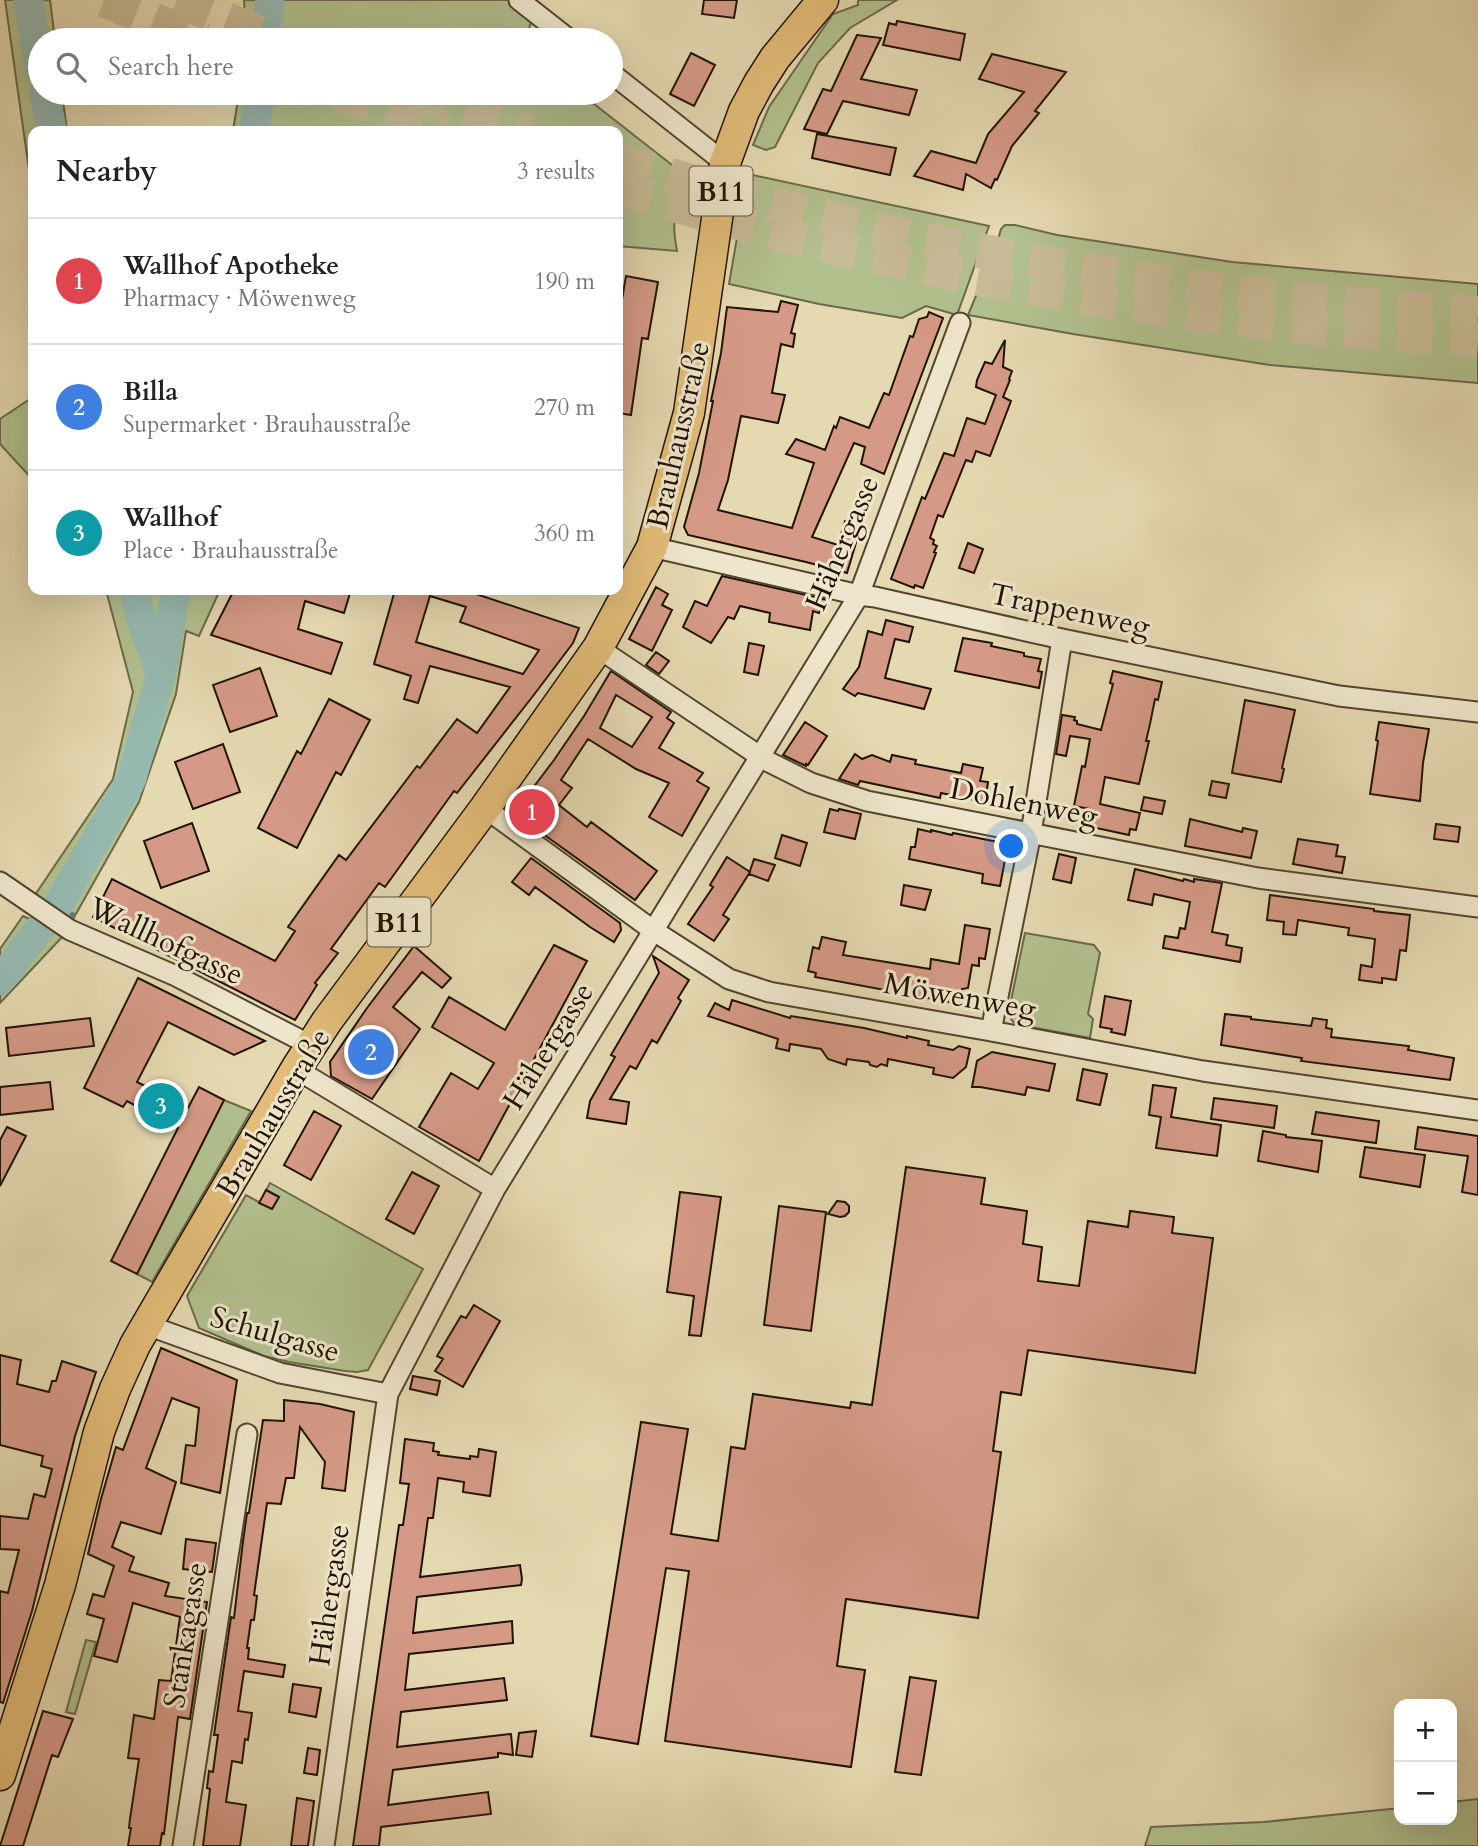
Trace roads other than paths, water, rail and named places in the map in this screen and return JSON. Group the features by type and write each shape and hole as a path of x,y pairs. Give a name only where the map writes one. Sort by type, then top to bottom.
{"main road":[{"name":"Brauhausstraße","path":"0,1775 60,1585 99,1432 121,1374 147,1325 327,1021 485,808 598,648 652,547 689,413 725,163 744,111 759,83 775,58 822,0"}],"street":[{"path":"519,0 555,28"},
{"path":"623,82 725,163"},
{"name":"Hähergasse","path":"324,1846 388,1394 495,1189 859,595 960,323"},
{"name":"Trappenweg","path":"652,547 859,595 1339,696 1478,712"},
{"path":"991,1031 1031,834 1062,639"},
{"name":"Dohlenweg","path":"598,648 760,756 811,783 867,801 1258,878 1478,907"},
{"name":"Möwenweg","path":"485,808 654,931 729,979 769,992 1203,1071 1478,1110"},
{"name":"Wallhofgasse","path":"0,882 70,930 176,976 304,1057 495,1189"},
{"name":"Schulgasse","path":"147,1325 280,1373 388,1394"},
{"name":"Stankagasse","path":"183,1846 247,1434"}],"waterway":[{"path":"28,0 33,28"},
{"path":"268,28 270,0"},
{"path":"47,105 51,126"},
{"path":"255,126 258,105"},
{"path":"136,595 139,613 161,673"},
{"path":"0,980 58,905 131,780 161,674 175,595"},
{"path":"58,905 73,915"}],"tunnel":[{"path":"104,0 174,28"},
{"path":"177,0 248,28"},
{"path":"372,105 431,126"},
{"path":"451,105 513,126"},
{"path":"623,161 829,218 1043,263 1260,295 1478,313"},
{"path":"623,189 828,246 1043,290 1260,322 1478,340"}],"place":[{"name":"Wallhof Apotheke","path":"532,812"},
{"name":"Billa","path":"371,1052"},
{"name":"Wallhof","path":"161,1106"}]}
